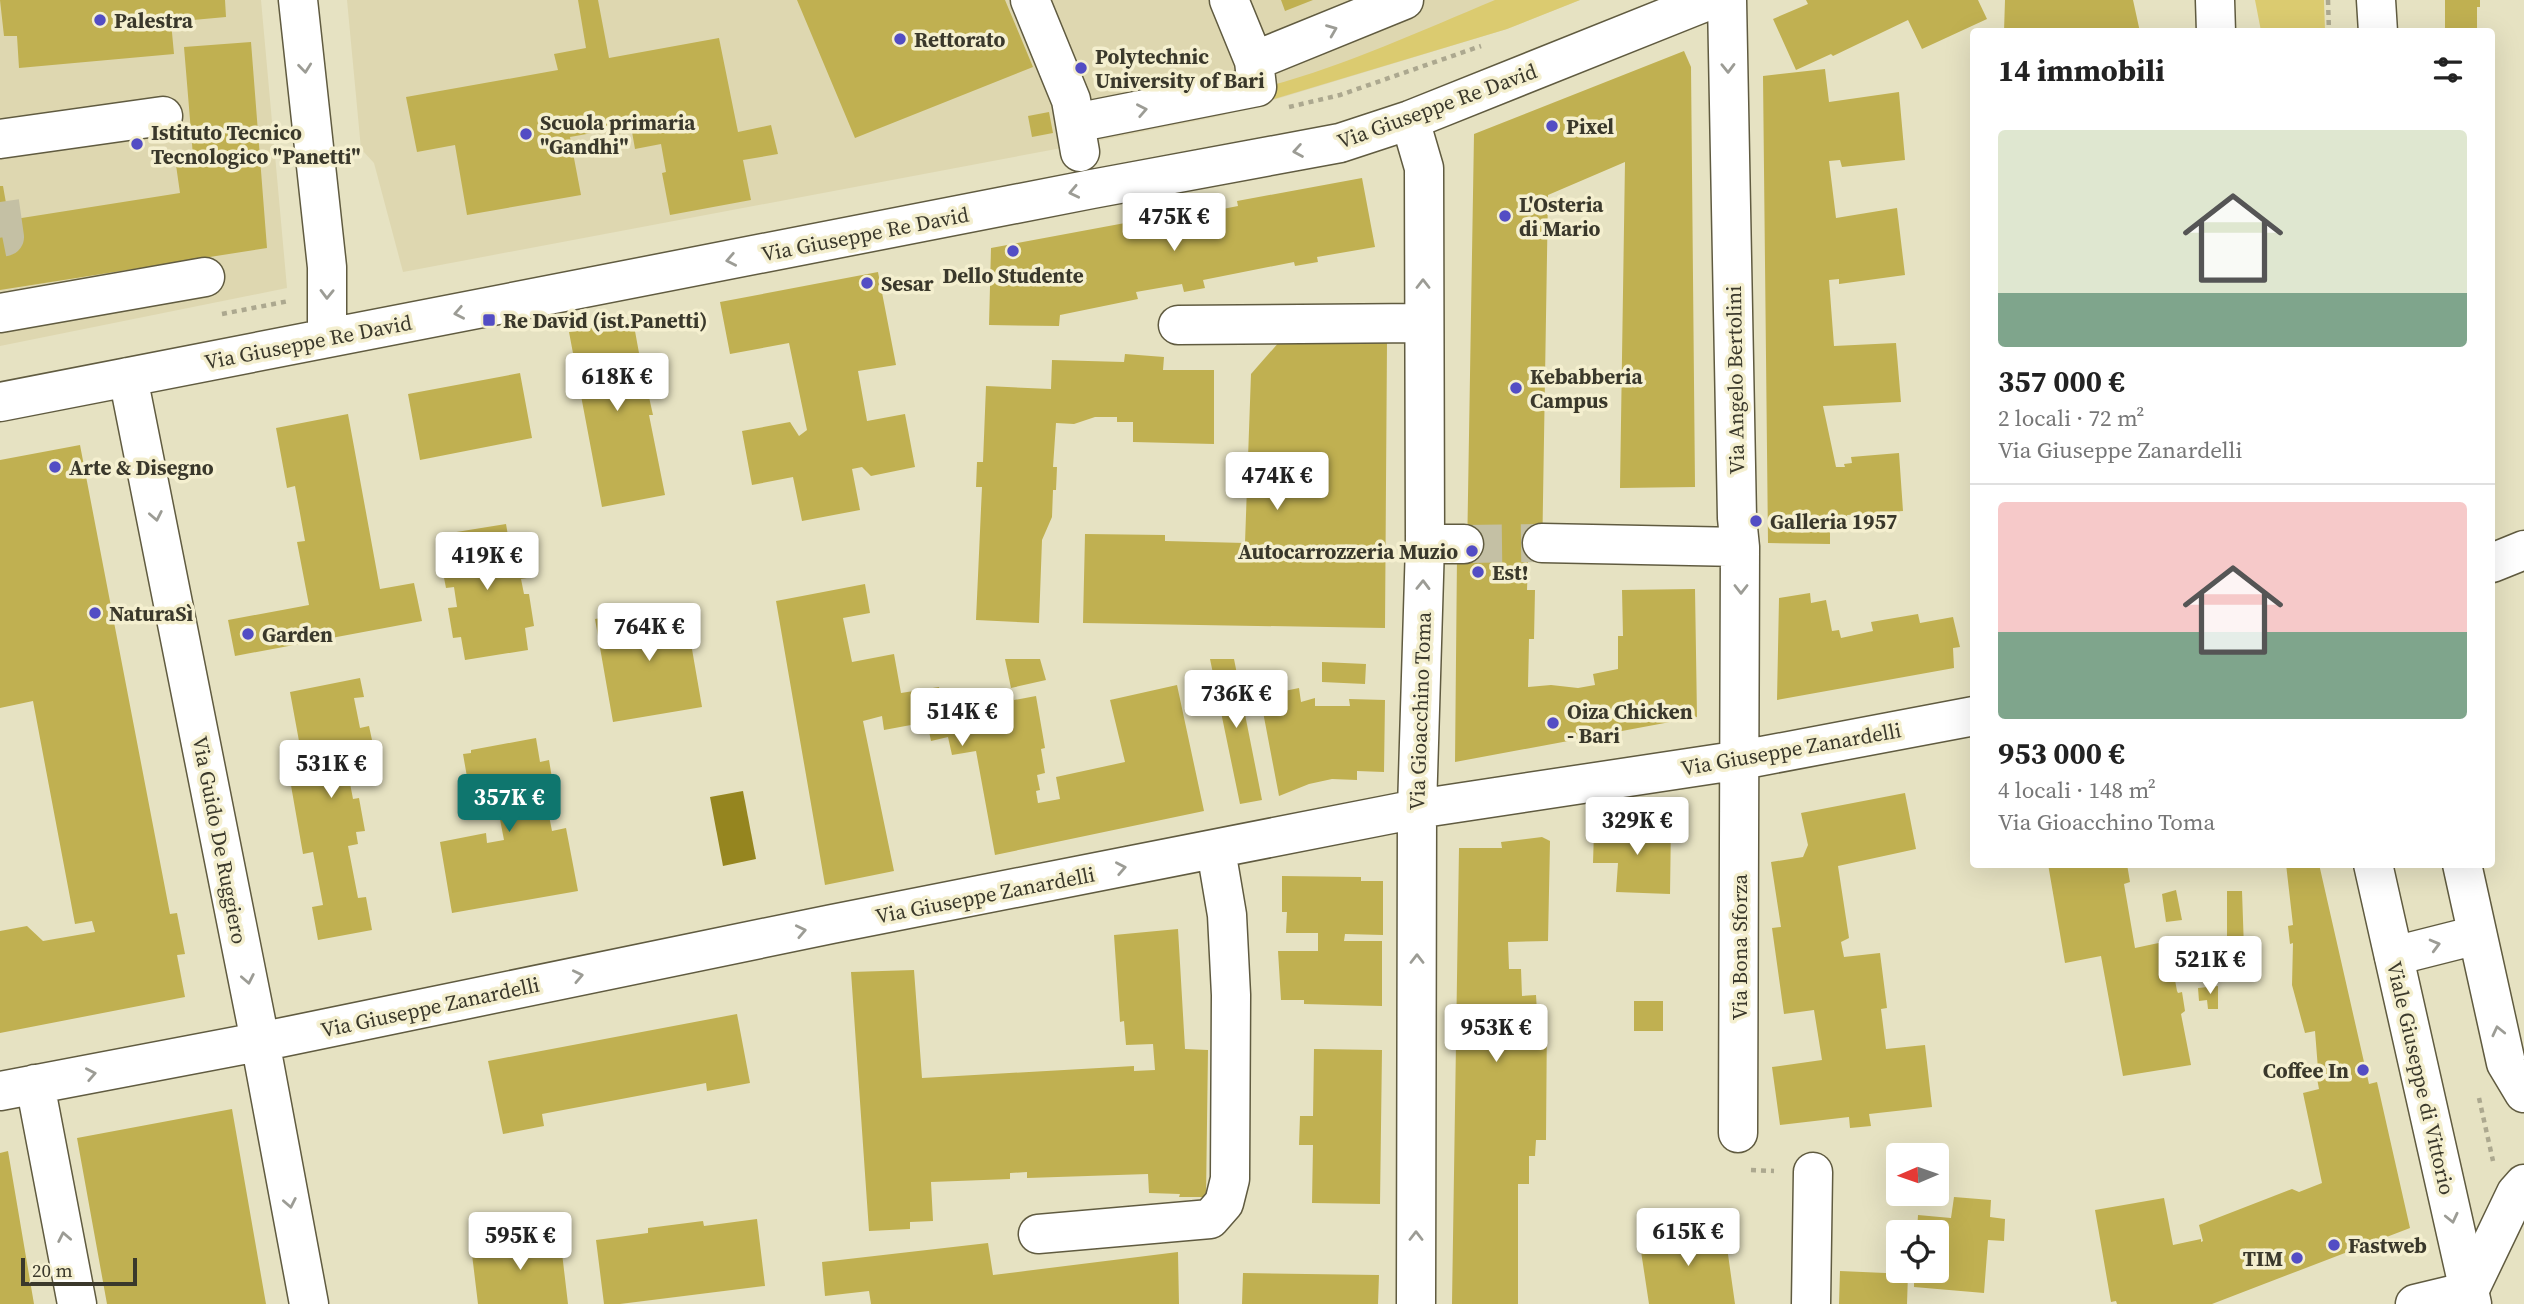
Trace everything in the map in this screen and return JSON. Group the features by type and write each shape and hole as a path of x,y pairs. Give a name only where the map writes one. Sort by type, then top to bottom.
{"street":[{"path":"298,0 327,267 327,338"},
{"path":"1030,0 1071,100 1077,138 1257,88 1254,61 1229,0"},
{"path":"1254,61 1404,0"},
{"name":"Via Giuseppe Re David","path":"0,402 1092,189 1340,144 1410,120 1710,0"},
{"name":"Via Angelo Bertolini","path":"1727,0 1737,517 1740,547 1741,760"},
{"path":"2215,0 2216,28"},
{"path":"2376,0 2378,28"},
{"path":"0,139 163,116"},
{"name":"Via Gioacchino Toma","path":"1410,120 1424,168 1424,544 1417,809 1416,1304"},
{"path":"0,313 205,277"},
{"path":"1178,325 1423,323"},
{"name":"Via Guido De Ruggiero","path":"128,377 260,1041 309,1304"},
{"path":"1542,543 1740,547"},
{"path":"1424,544 1464,544"},
{"path":"2495,562 2524,550"},
{"name":"Via Giuseppe Zanardelli","path":"18,1088 1417,809 1741,760 1970,717"},
{"name":"Via Bona Sforza","path":"1738,1133 1741,760"},
{"path":"1038,1234 1210,1219 1224,1203 1230,1180 1231,995 1227,915 1216,850"},
{"name":"Viale Giuseppe di Vittorio","path":"2374,868 2470,1297"},
{"path":"2463,868 2506,1063 2524,1093"},
{"path":"2394,956 2477,935"},
{"path":"18,1088 77,1304"},
{"path":"1811,1304 1813,1172"},
{"path":"2415,1304 2470,1297 2520,1188"}],"path":[{"path":"2328,0 2329,28"},
{"path":"1278,110 1340,95 1488,44"},
{"path":"210,316 301,299"},
{"path":"2477,1089 2493,1160 2520,1188"},
{"path":"1738,1133 1751,1171 1813,1172"}],"shaded area":[{"name":"Istituto Tecnico Tecnologico \"Panetti\"","path":"0,0 261,0 287,288 0,346"},
{"path":"347,0 1580,0 1507,29 1221,116 403,272 374,163 361,149"},
{"path":"1495,0 1580,0 1507,29 1248,107 1245,92 1341,63"},
{"path":"2255,0 2324,0 2325,28 2260,28"},
{"path":"743,791 756,859 723,866 710,797"}],"building":[{"path":"0,0 225,0 226,17 171,22 174,54 19,68 17,36 4,36"},
{"path":"578,0 598,0 609,58 719,38 738,132 771,125 778,154 743,160 751,200 670,215 662,173 666,172 661,144 635,149 631,126 570,137 581,195 467,215 455,145 417,152 406,97 558,70 554,54 586,48"},
{"name":"Rettorato","path":"797,0 1005,0 1033,67 855,138"},
{"path":"1281,0 1313,0 1285,11"},
{"path":"1806,0 1978,0 1987,19 1922,49 1908,20 1833,56 1831,54 1796,70 1773,19 1808,4"},
{"path":"2005,0 2133,0 2139,28 2004,28"},
{"path":"2445,0 2480,0 2480,7 2477,7 2477,28 2445,28"},
{"path":"251,42 267,248 0,290 0,186 3,186 9,220 180,193 175,158 193,156 184,47"},
{"path":"1684,51 1691,67 1695,487 1620,488 1625,162 1548,195 1542,561 1528,561 1527,590 1535,590 1534,639 1529,639 1528,687 1551,685 1578,688 1595,685 1593,674 1618,669 1618,636 1623,636 1622,590 1695,589 1697,717 1455,762 1457,556 1467,556 1474,134"},
{"path":"1825,69 1829,102 1899,92 1905,160 1842,167 1840,160 1829,161 1836,218 1897,208 1905,275 1839,284 1839,279 1829,280 1834,346 1896,343 1901,402 1823,406 1836,467 1845,467 1844,464 1852,463 1851,457 1899,453 1903,511 1847,515 1848,523 1830,525 1830,544 1768,543 1763,76"},
{"path":"1049,112 1053,133 1032,137 1028,116"},
{"path":"1362,178 1375,247 1317,257 1318,262 1295,266 1294,262 1203,280 1205,288 1184,292 1182,284 1136,292 1138,299 1060,315 1059,326 989,325 991,248 1125,223 1126,228 1238,206 1237,201"},
{"path":"878,272 896,365 858,371 867,421 905,414 915,467 871,476 862,467 852,469 860,510 802,521 793,477 752,485 742,431 790,422 799,436 807,430 789,343 730,354 720,302"},
{"path":"633,320 647,397 653,415 649,415 665,495 602,507 569,332"},
{"path":"1280,341 1387,343 1385,628 1083,623 1085,534 1165,535 1165,541 1245,543 1251,374"},
{"path":"1125,354 1164,357 1163,370 1214,370 1214,444 1133,442 1133,422 1117,422 1117,417 1095,417 1074,424 1056,423 1053,467 1057,467 1056,490 1053,490 1052,517 1042,540 1039,623 976,620 982,487 976,487 977,462 983,462 986,386 1051,389 1052,360 1124,362"},
{"path":"520,373 532,438 420,460 408,394"},
{"path":"348,414 380,589 414,583 422,621 235,656 228,620 309,605 297,542 305,541 295,486 287,488 276,428"},
{"path":"80,445 170,914 177,913 185,954 177,955 185,997 0,1033 0,931 27,926 43,941 95,932 92,921 75,924 33,701 0,708 0,460"},
{"path":"506,524 510,547 521,545 527,578 521,579 524,594 529,594 534,626 525,628 528,650 465,660 461,637 453,638 448,608 457,607 454,587 446,588 440,557 448,556 444,534"},
{"path":"865,584 870,613 843,618 852,662 894,654 901,693 939,687 941,699 967,695 968,701 1013,694 1014,700 1036,696 1045,748 1041,749 1045,773 1037,775 1040,790 1036,791 1038,803 1060,799 1056,777 1125,762 1110,700 1177,685 1204,811 995,855 976,751 952,755 948,737 931,741 927,722 884,730 882,716 863,721 894,871 825,885 776,601"},
{"path":"1810,593 1811,603 1826,600 1832,631 1839,630 1841,638 1873,631 1871,622 1918,614 1920,623 1953,617 1960,647 1953,648 1954,668 1777,700 1779,598"},
{"path":"684,603 702,707 613,722 595,619"},
{"path":"1005,659 1040,659 1046,680 1011,688"},
{"path":"1210,659 1234,659 1262,800 1240,804"},
{"path":"1322,662 1366,664 1365,684 1322,682"},
{"path":"360,678 364,697 354,698 360,728 369,726 372,740 365,741 368,761 350,764 354,778 349,778 353,799 359,798 365,831 356,832 358,844 348,846 358,898 366,897 372,930 318,940 312,907 323,905 313,852 303,854 289,774 313,769 309,751 301,752 290,692"},
{"path":"1299,688 1301,702 1315,698 1315,706 1350,706 1349,699 1385,700 1384,772 1357,771 1357,780 1332,779 1309,784 1279,796 1260,696"},
{"path":"536,738 540,762 549,760 552,778 542,780 552,831 566,828 578,891 452,913 440,842 486,833 487,843 504,840 498,809 482,812 478,792 470,794 463,754 471,753 471,750"},
{"path":"1905,793 1916,849 1838,866 1849,938 1841,942 1844,957 1880,953 1887,1008 1881,1009 1886,1049 1925,1045 1932,1107 1869,1114 1871,1126 1850,1128 1849,1117 1780,1125 1772,1067 1822,1060 1814,1010 1784,1014 1772,928 1781,927 1771,862 1803,857 1808,845 1801,813"},
{"path":"1671,823 1670,894 1616,892 1618,863 1593,863 1594,831"},
{"path":"1542,837 1550,841 1548,941 1508,942 1509,969 1521,969 1522,996 1536,995 1537,1012 1547,1013 1546,1140 1536,1140 1535,1156 1529,1156 1529,1184 1518,1184 1518,1304 1452,1304 1459,848 1502,848 1501,842"},
{"path":"2049,868 2128,868 2130,882 2124,884 2135,948 2168,941 2177,991 2182,992 2185,1011 2181,1014 2191,1065 2123,1076 2101,956 2065,963"},
{"path":"2286,868 2320,868 2369,1084 2377,1082 2410,1228 2212,1304 2111,1302 2095,1210 2164,1198 2173,1245 2201,1239 2201,1242 2203,1241 2199,1225 2292,1189 2299,1192 2322,1183 2303,1093 2319,1089 2315,1031 2305,1033 2292,985 2293,943 2290,944 2288,926 2293,925"},
{"path":"1282,876 1361,877 1361,881 1383,881 1383,935 1345,934 1344,941 1382,941 1382,1006 1304,1004 1304,1000 1281,1000 1278,951 1318,951 1318,933 1286,933 1287,912 1282,912"},
{"path":"2176,890 2182,920 2166,922 2162,894"},
{"path":"2227,891 2242,891 2244,949 2227,949"},
{"path":"1178,929 1185,1049 1208,1050 1206,1197 1149,1193 1148,1174 1027,1178 1027,1172 1010,1173 1010,1179 931,1182 933,1221 910,1222 910,1229 869,1231 851,972 914,970 922,1078 1134,1066 1134,1071 1155,1070 1153,1044 1126,1045 1124,1021 1120,1022 1114,935"},
{"path":"2218,986 2218,1009 2208,1009 2207,1000 2199,1001 2198,988"},
{"path":"1634,1001 1663,1001 1663,1031 1634,1031"},
{"path":"737,1014 750,1083 707,1091 706,1083 542,1114 544,1126 503,1134 488,1061"},
{"path":"1314,1049 1382,1050 1380,1204 1312,1203 1313,1145 1299,1145 1300,1116 1313,1116"},
{"path":"232,1109 266,1304 107,1304 77,1138"},
{"path":"8,1151 34,1304 0,1304 0,1153"},
{"path":"1954,1197 1991,1200 1990,1217 2005,1219 2004,1241 1988,1240 1984,1293 1914,1287 1914,1283 1949,1283 1949,1220 1918,1220 1918,1215 1951,1218"},
{"path":"757,1219 765,1286 604,1304 596,1240 648,1233 648,1228 703,1221 704,1226"},
{"path":"1724,1226 1735,1304 1649,1304 1639,1238"},
{"path":"560,1236 568,1304 478,1304 471,1246"},
{"path":"988,1243 993,1275 1178,1252 1179,1304 871,1304 869,1291 825,1296 822,1262"},
{"path":"1840,1271 1886,1273 1886,1283 1908,1283 1907,1304 1839,1304"},
{"path":"1243,1273 1379,1275 1378,1304 1242,1304"}],"tunnel":[{"path":"0,202 5,237 0,238"},
{"path":"1464,544 1542,543"}],"place":[{"name":"Palestra","path":"100,20"},
{"name":"Rettorato","path":"900,39"},
{"name":"Polytechnic University of Bari","path":"1081,68"},
{"name":"Pixel","path":"1552,126"},
{"name":"Scuola primaria \"Gandhi\"","path":"526,134"},
{"name":"Istituto Tecnico Tecnologico \"Panetti\"","path":"137,144"},
{"name":"L'Osteria di Mario","path":"1505,216"},
{"name":"Dello Studente","path":"1013,251"},
{"name":"Sesar","path":"867,283"},
{"name":"Re David (ist.Panetti)","path":"489,320"},
{"name":"Kebabberia Campus","path":"1516,388"},
{"name":"Arte & Disegno","path":"55,467"},
{"name":"Galleria 1957","path":"1756,521"},
{"name":"Autocarrozzeria Muzio","path":"1472,551"},
{"name":"Est!","path":"1478,572"},
{"name":"NaturaSì","path":"95,613"},
{"name":"Garden","path":"248,634"},
{"name":"Oiza Chicken - Bari","path":"1553,723"},
{"name":"Coffee In","path":"2363,1070"},
{"name":"Fastweb","path":"2334,1245"},
{"name":"TIM","path":"2297,1258"}]}
